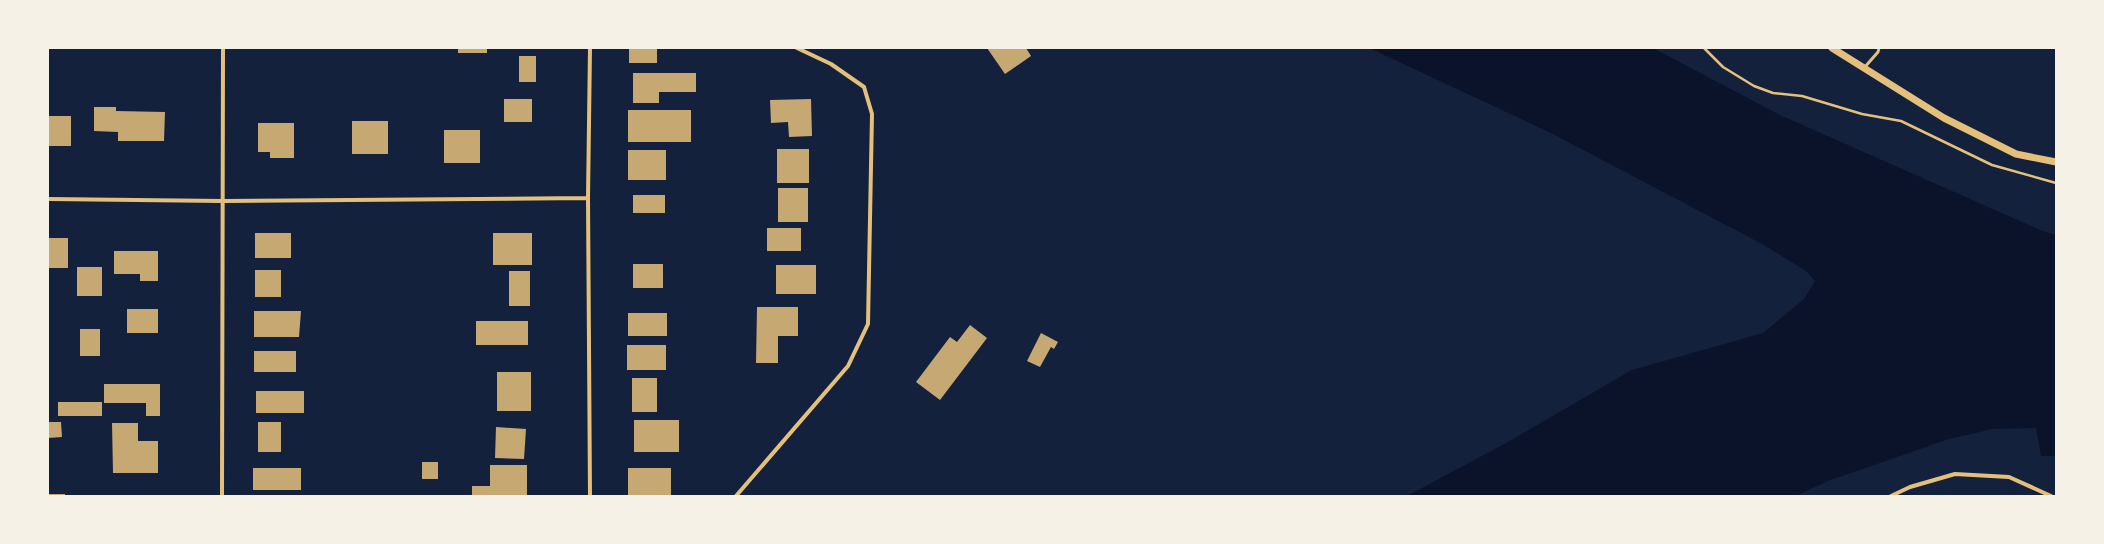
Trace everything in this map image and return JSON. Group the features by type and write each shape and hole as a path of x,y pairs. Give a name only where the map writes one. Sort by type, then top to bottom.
{"street":[{"path":"222,496 223,48"},
{"path":"590,48 588,198 590,496"},
{"path":"736,496 848,366 868,324 872,114 864,87 832,64 797,48"},
{"path":"1832,48 1944,118 2016,154 2056,162"},
{"path":"48,199 223,201 588,198"},
{"path":"1891,496 1910,487 1955,474 2009,476 2051,496"}],"lane":[{"path":"1864,68 1878,52 1879,48"}],"path":[{"path":"1704,48 1723,67 1754,86 1773,93 1802,96 1862,114 1901,122 1992,165 2056,183"}],"water":[{"path":"1369,48 1653,48 1780,115 2040,230 2056,235 2056,456 2041,456 2036,428 1993,429 1949,439 1828,481 1796,496 1407,496 1506,443 1632,370 1763,333 1804,299 1815,281 1806,271 1762,244 1551,133"}],"building":[{"path":"458,48 487,48 487,53 458,53"},
{"path":"629,48 657,48 657,63 629,63"},
{"path":"987,48 1026,48 1031,56 1005,74"},
{"path":"519,56 536,56 536,82 519,82"},
{"path":"633,73 696,73 696,92 659,92 659,103 633,103"},
{"path":"504,99 532,99 532,122 504,122"},
{"path":"811,99 812,136 789,137 788,122 771,123 770,100"},
{"path":"94,107 116,107 116,111 165,112 164,141 118,141 118,132 94,131"},
{"path":"628,110 691,110 691,142 628,142"},
{"path":"48,116 71,116 71,146 48,146"},
{"path":"352,121 388,121 388,154 352,154"},
{"path":"258,123 294,123 294,158 270,158 270,152 258,152"},
{"path":"444,130 480,130 480,163 444,163"},
{"path":"777,149 809,149 809,183 777,183"},
{"path":"628,150 666,150 666,180 628,180"},
{"path":"778,188 808,188 808,222 778,222"},
{"path":"633,195 665,195 665,213 633,213"},
{"path":"767,228 801,228 801,251 767,251"},
{"path":"255,233 291,233 291,258 255,258"},
{"path":"493,233 532,233 532,265 493,265"},
{"path":"48,238 68,238 68,268 48,268"},
{"path":"114,251 158,251 158,281 140,281 140,274 114,274"},
{"path":"633,264 663,264 663,288 633,288"},
{"path":"776,265 816,265 816,294 776,294"},
{"path":"77,267 102,267 102,296 77,296"},
{"path":"255,270 281,270 281,297 255,297"},
{"path":"509,271 530,271 530,306 509,306"},
{"path":"757,307 798,307 798,336 778,336 778,363 756,363"},
{"path":"127,309 158,309 158,333 127,333"},
{"path":"254,311 301,311 299,337 254,337"},
{"path":"628,313 667,313 667,336 628,336"},
{"path":"476,321 528,321 528,345 476,345"},
{"path":"970,325 987,338 940,400 916,382 950,337 957,342"},
{"path":"80,329 100,329 100,356 80,356"},
{"path":"1041,333 1058,342 1054,349 1051,347 1040,367 1027,361"},
{"path":"627,345 666,345 666,370 627,370"},
{"path":"254,351 296,351 296,372 254,372"},
{"path":"497,372 531,372 531,411 497,411"},
{"path":"632,378 657,378 657,412 632,412"},
{"path":"104,384 160,384 160,416 146,416 146,403 104,403"},
{"path":"256,391 304,391 304,413 256,413"},
{"path":"58,402 102,402 102,416 58,416"},
{"path":"634,420 679,420 679,452 634,452"},
{"path":"48,422 61,422 62,437 48,438"},
{"path":"258,422 281,422 281,452 258,452"},
{"path":"112,423 138,423 138,441 158,441 158,473 113,473"},
{"path":"496,427 526,429 524,459 495,458"},
{"path":"422,462 438,462 438,479 422,479"},
{"path":"490,465 527,465 527,496 472,496 472,486 490,486"},
{"path":"253,468 301,468 301,490 253,490"},
{"path":"628,468 671,468 671,496 628,496"},
{"path":"48,494 65,494 65,496 48,496"}]}
